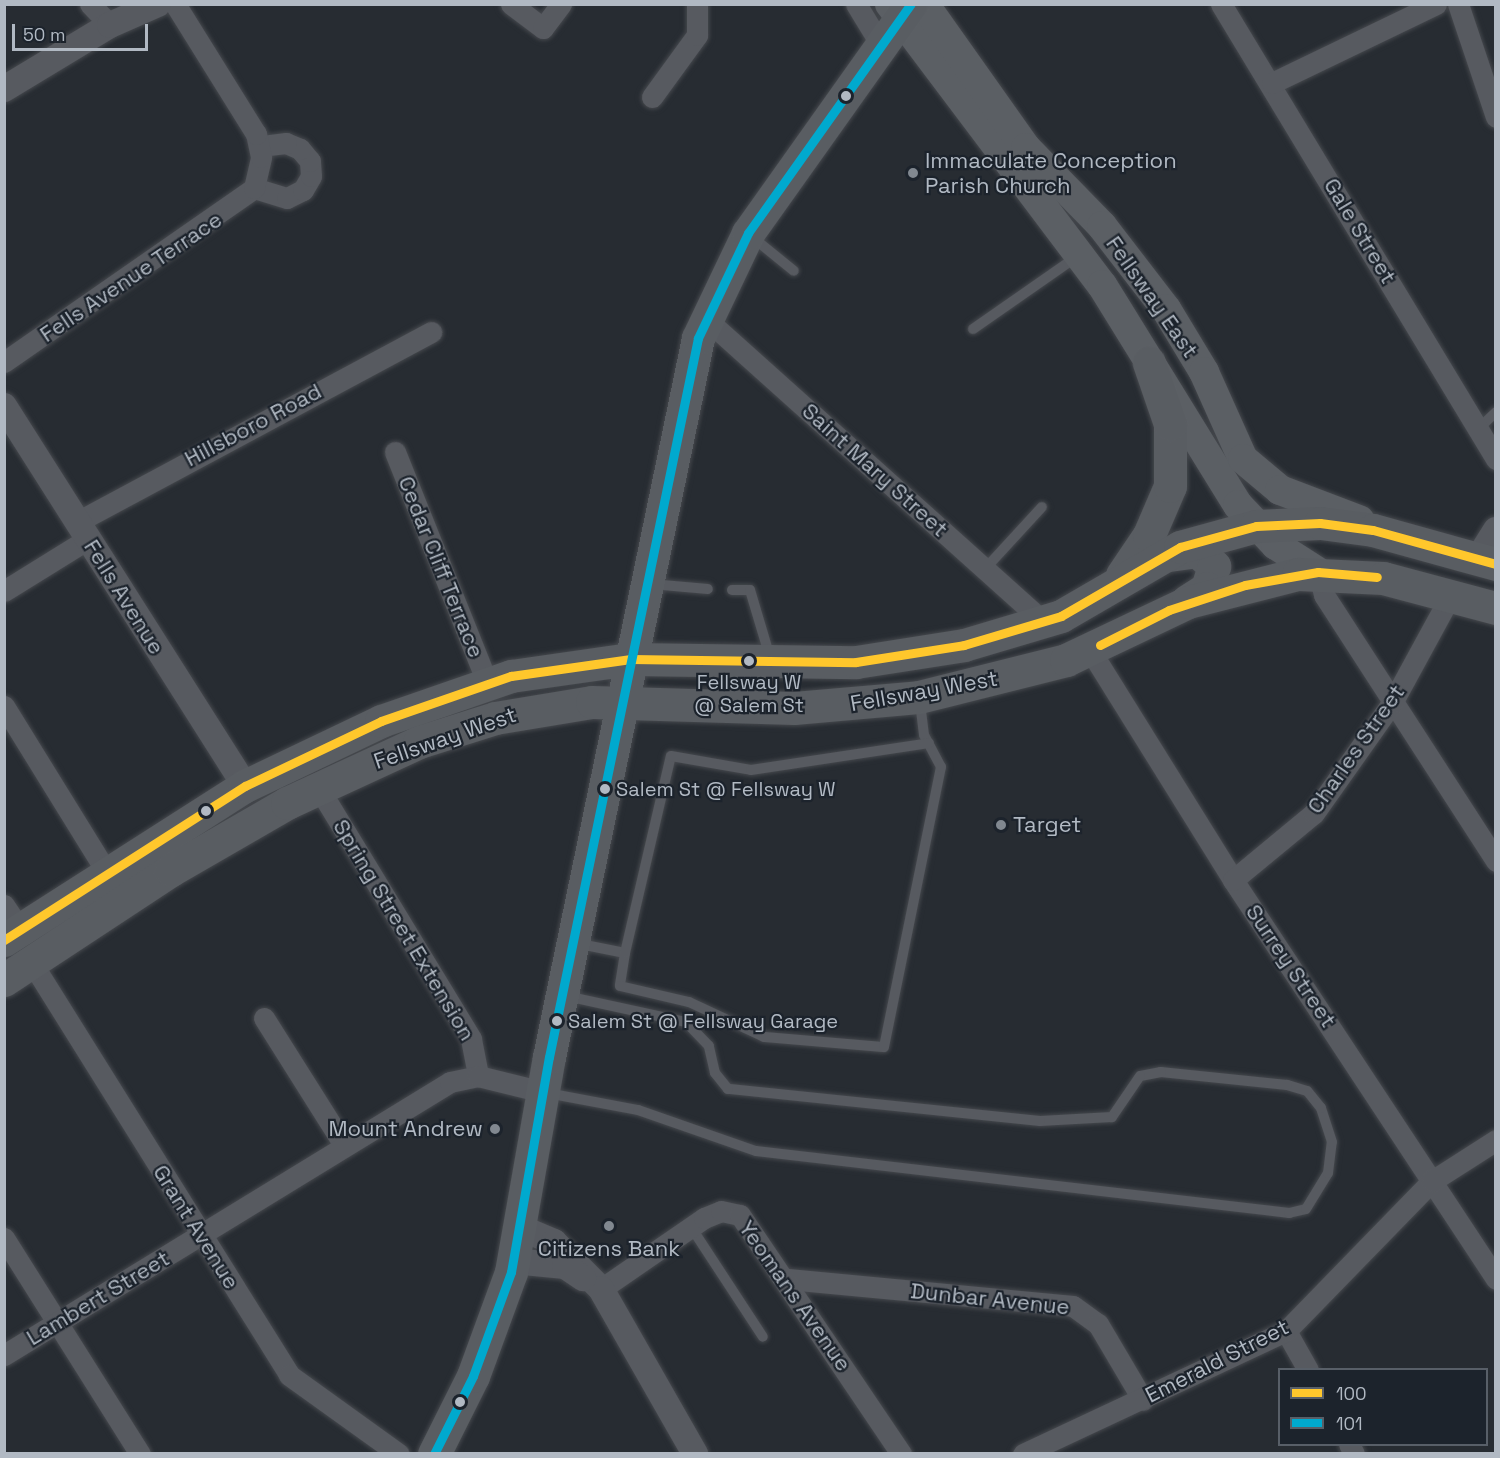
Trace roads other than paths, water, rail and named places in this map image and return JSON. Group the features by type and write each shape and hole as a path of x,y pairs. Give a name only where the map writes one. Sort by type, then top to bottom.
{"main road":[{"path":"434,1454 473,1376 513,1261 521,1228 543,1092 621,702 693,355 705,318 748,233 901,16"},
{"name":"Fellsway East","path":"901,16 1080,254 1213,468 1256,526 1318,572"},
{"name":"Fellsway East","path":"901,16 1102,226 1166,309 1204,372 1243,459 1280,490 1408,536"},
{"path":"1112,589 1149,535 1170,486 1170,424 1149,363"},
{"name":"Fellsway West","path":"10,924 106,871 245,786 381,721 487,682 631,659 771,663 897,657 1044,622 1112,589 1159,558 1195,540 1256,526 1320,523 1408,536 1487,560"},
{"path":"1159,558 1197,551 1214,566 1207,588 1169,610"},
{"name":"Fellsway West","path":"4,980 198,853 318,787 419,742 495,718 580,703 621,702 794,708 919,697 1012,676 1090,650 1169,610 1245,585 1318,572 1383,578 1496,608"}],"street":[{"path":"90,4 110,25"},
{"path":"4,89 110,25 158,4"},
{"path":"175,4 260,146 254,188 287,198 303,190 311,176 310,161 300,149 286,143 260,146"},
{"path":"511,4 543,28 561,4"},
{"path":"652,97 697,35 697,4"},
{"name":"Fellsway East","path":"856,4 901,16"},
{"name":"Gale Street","path":"1221,4 1272,83 1496,459"},
{"path":"1272,83 1436,4"},
{"path":"1458,4 1496,117"},
{"name":"Fells Avenue Terrace","path":"4,362 254,188"},
{"name":"Saint Mary Street","path":"705,318 1044,622"},
{"name":"Hillsboro Road","path":"4,591 82,531 431,332"},
{"name":"Fells Avenue","path":"4,406 245,786"},
{"name":"Cedar Cliff Terrace","path":"394,452 487,682"},
{"path":"1487,560 1496,530"},
{"path":"1318,572 1324,595 1496,861"},
{"name":"Charles Street","path":"1233,880 1314,813 1392,703 1451,595"},
{"name":"Surrey Street","path":"1090,650 1233,880 1496,1279"},
{"path":"4,706 106,871"},
{"name":"Spring Street Extension","path":"318,787 471,1039 478,1077"},
{"name":"Grant Avenue","path":"32,963 289,1375 399,1454"},
{"path":"264,1018 344,1145"},
{"name":"Lambert Street","path":"4,1355 440,1087 478,1077 543,1092"},
{"name":"Emerald Street","path":"1023,1454 1143,1400 1286,1330 1432,1181 1496,1140"},
{"name":"Yeomans Avenue","path":"601,1289 691,1227 721,1211 740,1215 788,1279 901,1454"},
{"path":"521,1228 561,1247 601,1289 695,1454"},
{"path":"4,1238 140,1454"},
{"path":"513,1261 565,1266 601,1289"},
{"name":"Dunbar Avenue","path":"788,1279 1073,1306 1098,1324 1143,1400"},
{"path":"1286,1330 1307,1368"}],"lane":[{"path":"748,233 794,271"},
{"path":"973,329 1080,254"},
{"path":"1478,429 1496,412"},
{"path":"985,569 1042,507"},
{"path":"646,583 708,589"},
{"path":"732,590 750,590 771,663"},
{"path":"919,697 929,743 940,774 884,1047 764,1037 689,1002 620,986 625,953 671,756 751,770 929,743"},
{"path":"573,942 625,953"},
{"path":"543,1092 638,1110 756,1151 1289,1213 1306,1209 1328,1173 1332,1142 1321,1108 1307,1091 1287,1085 1161,1072 1140,1077 1112,1117 1040,1121 728,1089 715,1073 709,1046 686,1022 562,995"},
{"path":"691,1227 763,1337"}],"place":[{"name":"Immaculate Conception Parish Church","path":"913,173"},
{"name":"Fellsway W @ Salem St","path":"749,661"},
{"name":"Salem St @ Fellsway W","path":"605,789"},
{"name":"Target","path":"1001,825"},
{"name":"Salem St @ Fellsway Garage","path":"557,1021"},
{"name":"Mount Andrew","path":"495,1129"},
{"name":"Citizens Bank","path":"609,1226"}]}
